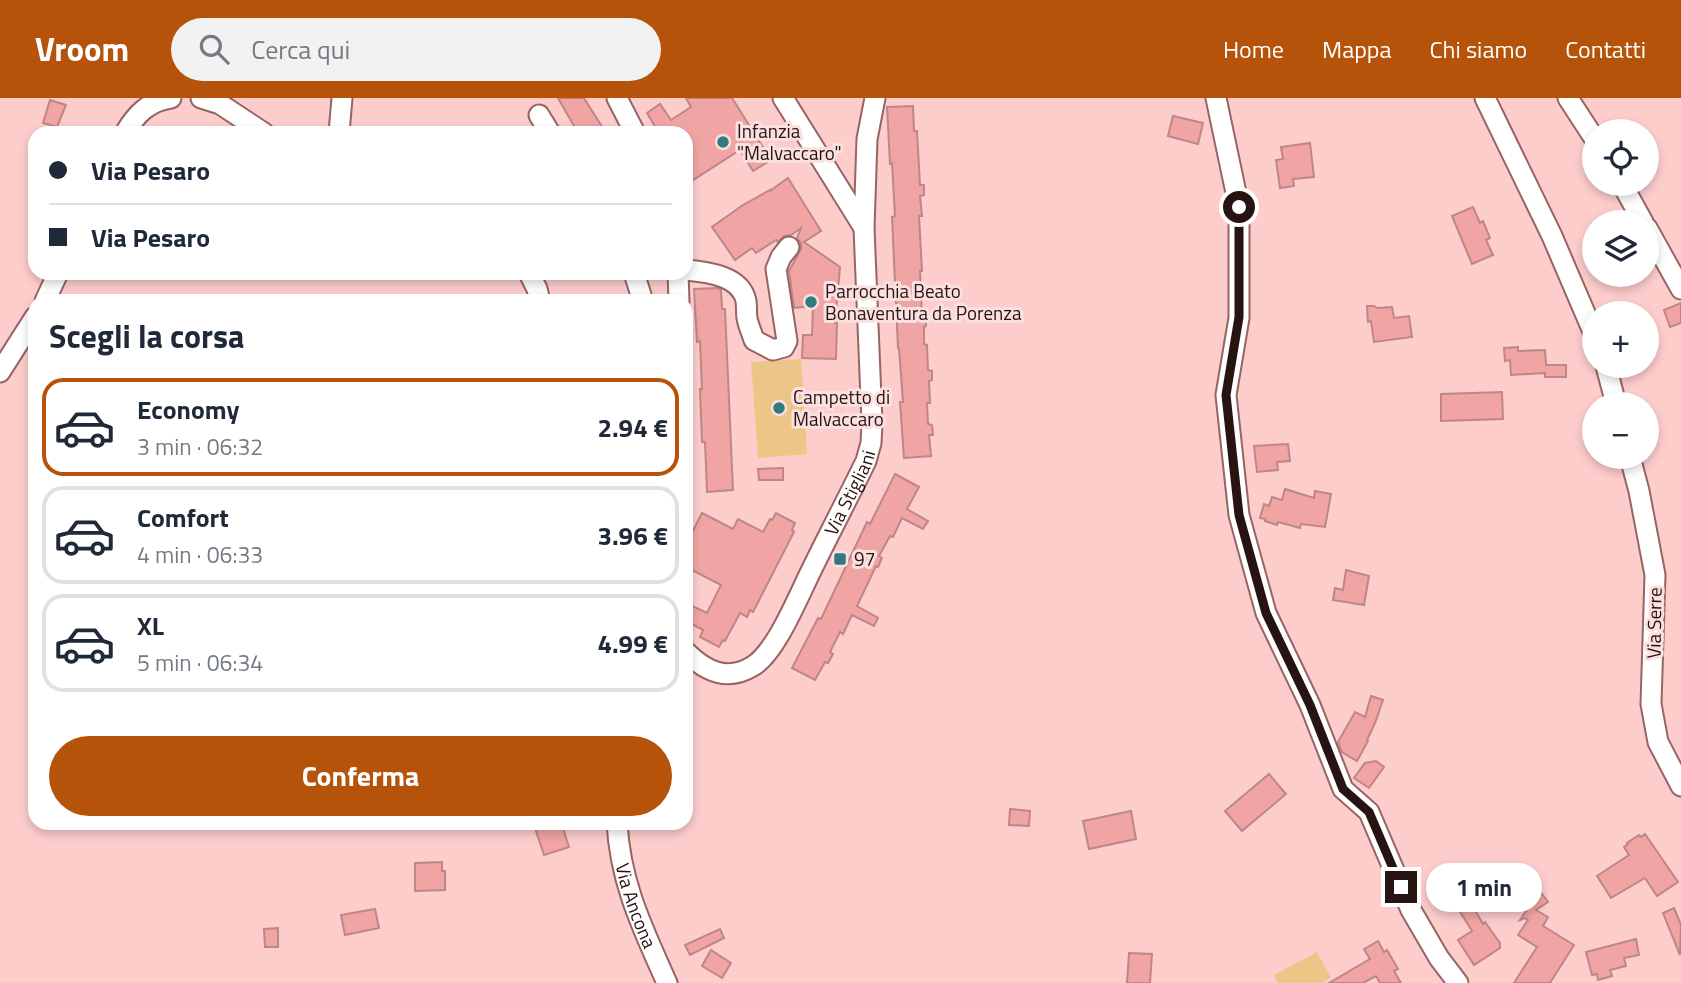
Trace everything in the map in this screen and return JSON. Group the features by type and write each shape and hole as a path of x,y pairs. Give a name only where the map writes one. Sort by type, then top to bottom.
{"street":[{"path":"130,126 147,106 172,98"},
{"path":"201,98 220,104 253,126"},
{"path":"340,126 342,98"},
{"path":"617,98 631,126"},
{"path":"783,98 864,228"},
{"name":"Via Stigliani","path":"693,659 713,671 733,673 752,667 765,656 782,628 866,461 871,443 872,423 864,228 867,139 875,98"},
{"path":"1216,98 1239,207 1239,317 1226,395 1239,515 1266,613 1310,705 1343,789 1369,812 1410,910 1439,958 1458,983"},
{"path":"1485,98 1552,236 1582,306"},
{"path":"1568,98 1582,120"},
{"path":"539,115 546,126"},
{"path":"693,270 731,280 740,287 746,300 747,318 754,340 773,350 784,347 788,341 776,269 789,247"},
{"path":"1659,250 1681,289"},
{"path":"0,372 28,328"},
{"name":"Via Serre","path":"1633,469 1655,575 1651,704 1658,742 1681,786"},
{"name":"Via Ancona","path":"617,830 618,846 628,889 667,983"}],"shaded area":[{"name":"Campetto di Malvaccaro","path":"801,359 807,454 758,458 751,362"},
{"path":"1317,952 1331,978 1321,983 1278,983 1274,975"}],"building":[{"path":"558,98 584,98 602,126 574,126"},
{"name":"Infanzia \"Malvaccaro\"","path":"686,98 732,98 771,160 753,171 740,150 693,180 693,126 655,126 647,113 660,104 671,120 691,107"},
{"path":"50,100 66,105 57,126 43,123"},
{"path":"913,106 920,185 924,185 924,195 920,196 922,216 919,216 920,271 922,316 926,316 924,344 927,345 928,370 932,371 932,380 929,381 930,403 927,403 928,424 932,425 933,435 929,435 931,456 904,458 892,217 895,216 887,107"},
{"path":"1173,116 1203,123 1198,144 1168,136"},
{"path":"1310,143 1314,177 1293,179 1294,186 1280,188 1276,160 1283,159 1281,147"},
{"path":"788,178 821,231 804,242 840,267 835,323 836,359 802,358 803,335 812,335 813,306 794,308 789,271 801,249 797,238 801,228 756,253 752,248 735,260 712,227"},
{"path":"1473,207 1480,223 1483,221 1490,238 1486,240 1493,255 1472,264 1452,216"},
{"path":"694,289 721,290 722,309 725,309 733,490 707,492 705,442 702,442 700,341 697,342"},
{"path":"1681,303 1681,323 1670,327 1664,310"},
{"path":"1367,306 1392,307 1394,318 1409,316 1412,337 1374,342"},
{"path":"1518,347 1518,351 1545,350 1546,365 1566,365 1566,377 1545,377 1545,373 1511,375 1510,360 1505,361 1504,348"},
{"path":"1502,392 1503,419 1441,421 1441,394"},
{"path":"1288,444 1290,461 1277,462 1278,470 1257,472 1254,446"},
{"path":"783,468 783,480 759,480 758,469"},
{"path":"895,474 919,487 907,509 928,521 923,529 902,518 893,537 890,536 879,556 882,558 857,606 878,618 874,626 852,615 830,652 833,654 828,663 825,662 815,680 792,668 818,618 821,619 867,522 870,524"},
{"path":"1285,489 1314,498 1315,491 1331,494 1325,527 1301,524 1300,528 1278,522 1277,525 1260,518 1264,504 1269,506 1272,497 1282,500"},
{"path":"702,513 733,529 738,519 763,532 776,513 795,523 792,530 794,532 753,612 750,610 747,617 740,613 719,647 700,637 703,630 693,625 693,606 707,613 721,585 693,571 693,530"},
{"path":"1346,570 1369,576 1364,605 1333,600 1335,588 1343,590"},
{"path":"1371,696 1383,700 1368,741 1357,761 1342,752 1338,742 1355,712 1365,717"},
{"path":"1376,761 1384,767 1369,788 1354,778 1365,763"},
{"path":"1269,774 1286,794 1242,831 1225,811"},
{"path":"1010,809 1030,811 1029,826 1009,825"},
{"path":"1131,811 1136,839 1089,849 1083,821"},
{"path":"536,830 564,830 569,847 544,855"},
{"path":"1645,834 1678,882 1657,896 1645,878 1611,898 1597,876 1629,855 1624,847 1627,843"},
{"path":"442,862 445,890 415,891 415,863"},
{"path":"1540,891 1548,902 1536,910 1548,917 1543,926 1574,945 1550,983 1514,983 1537,947 1518,935 1528,920 1520,920"},
{"path":"1471,903 1483,924 1485,922 1500,943 1500,948 1474,965 1458,940 1472,931 1459,910"},
{"path":"1674,908 1681,925 1680,955 1663,913"},
{"path":"375,909 379,928 345,935 341,915"},
{"path":"278,928 278,947 265,947 264,929"},
{"path":"720,929 724,938 690,955 685,945"},
{"path":"1636,939 1639,955 1624,958 1626,966 1610,970 1612,976 1598,980 1597,974 1592,975 1586,952"},
{"path":"1378,941 1398,969 1394,971 1401,983 1380,983 1376,976 1363,983 1329,983 1370,959 1364,949"},
{"path":"711,950 731,963 722,978 702,966"},
{"path":"1129,953 1152,954 1150,983 1127,983"}],"place":[{"name":"Infanzia \"Malvaccaro\"","path":"723,142"},
{"name":"Parrocchia Beato Bonaventura da Porenza","path":"811,302"},
{"name":"Campetto di Malvaccaro","path":"779,408"},
{"name":"97","path":"840,559"}],"route":[{"path":"1239,207 1239,317 1226,395 1239,515 1266,613 1310,705 1343,789 1369,812 1401,887"}]}
